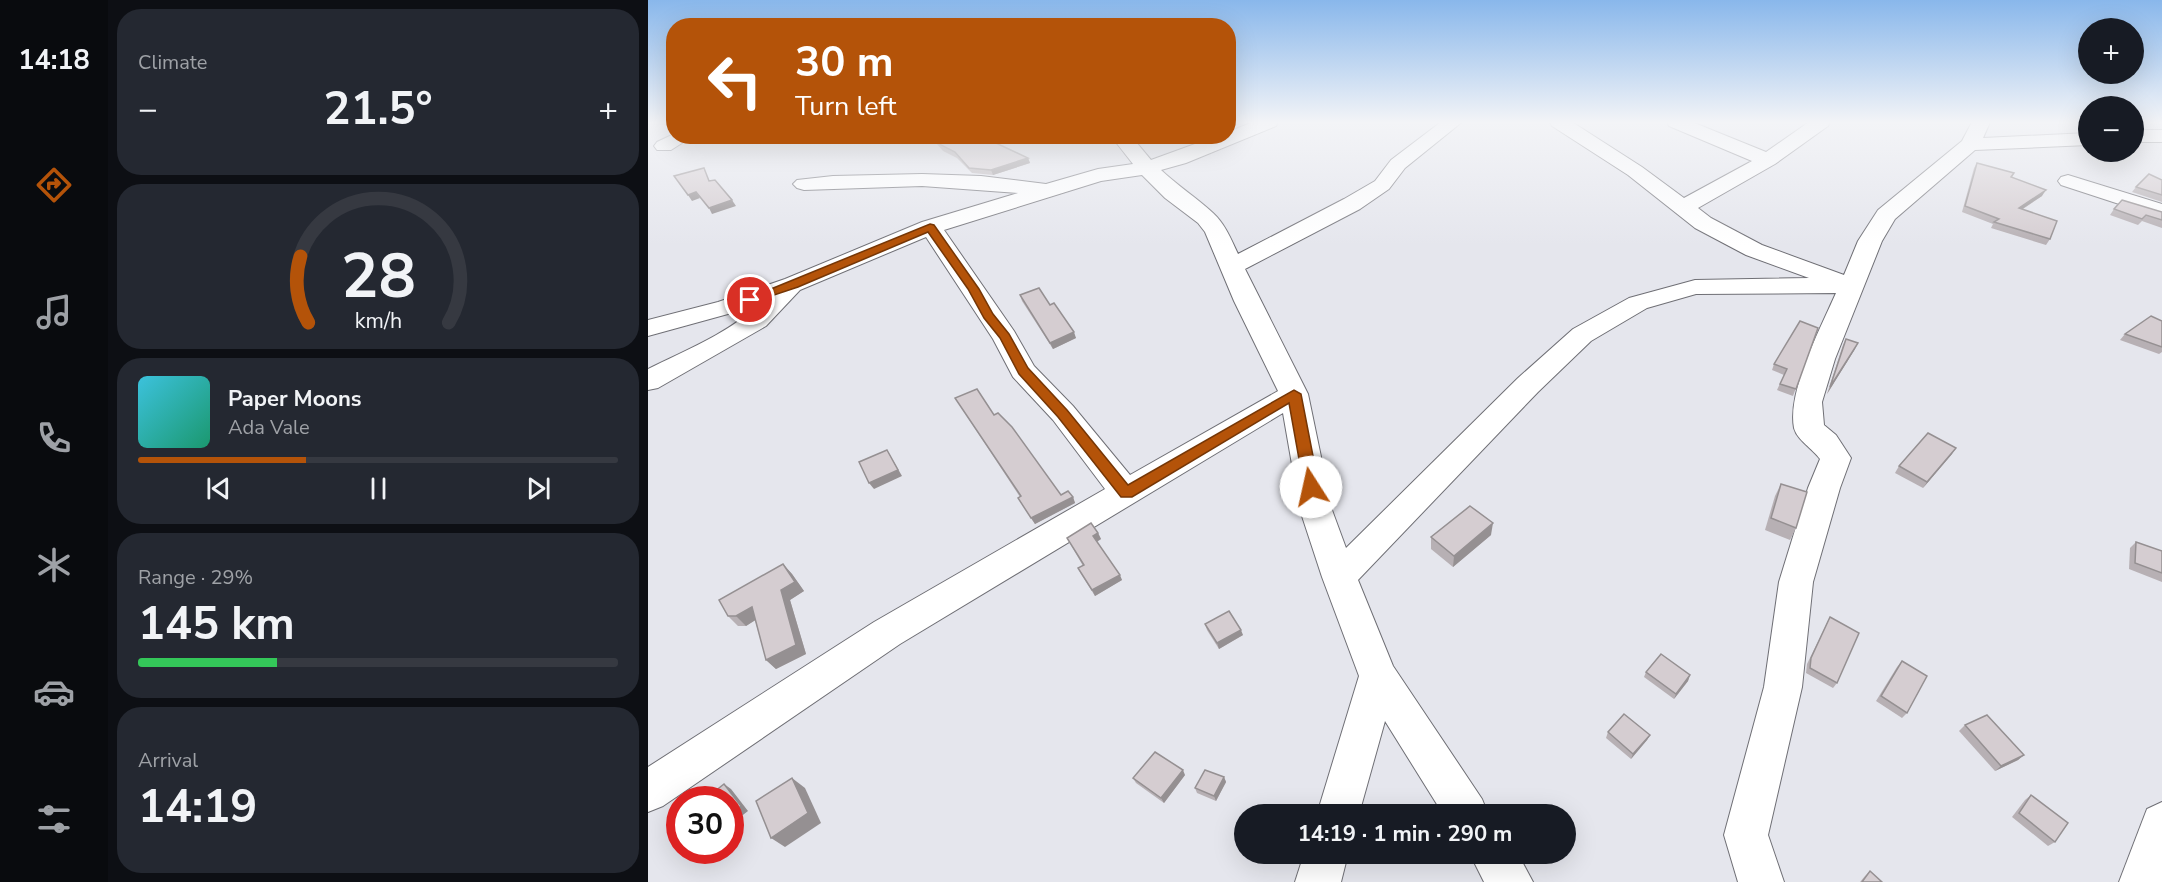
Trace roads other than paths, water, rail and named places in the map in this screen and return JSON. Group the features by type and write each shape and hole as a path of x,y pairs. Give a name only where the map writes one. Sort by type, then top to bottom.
{"street":[{"path":"1143,163 1173,193 1206,218 1216,231 1294,394 1316,510 1339,577 1378,676 1461,804"},
{"path":"648,328 727,308 794,284 930,227 1098,175 1164,163"},
{"path":"1232,267 1352,204 1382,185 1399,163"},
{"path":"1622,163 1703,223 1754,250 1851,285"},
{"path":"1684,207 1762,163"},
{"path":"1761,882 1746,835 1783,687 1796,582 1824,488 1836,458 1826,443 1809,429 1808,402 1821,359 1870,242 1886,215 1947,163"},
{"path":"804,184 842,181 994,183 1051,190"},
{"path":"2068,181 2162,212"},
{"path":"930,227 1005,337 1023,371 1062,413 1126,493"},
{"path":"648,381 758,320 794,284"},
{"path":"1339,577 1528,385 1582,335 1638,303 1695,287 1851,285"},
{"path":"648,791 887,633 1294,394"},
{"path":"1341,804 1378,676"},
{"path":"2142,882 2162,824"},
{"path":"1318,882 1323,864"},
{"path":"1498,864 1510,882"}]}
